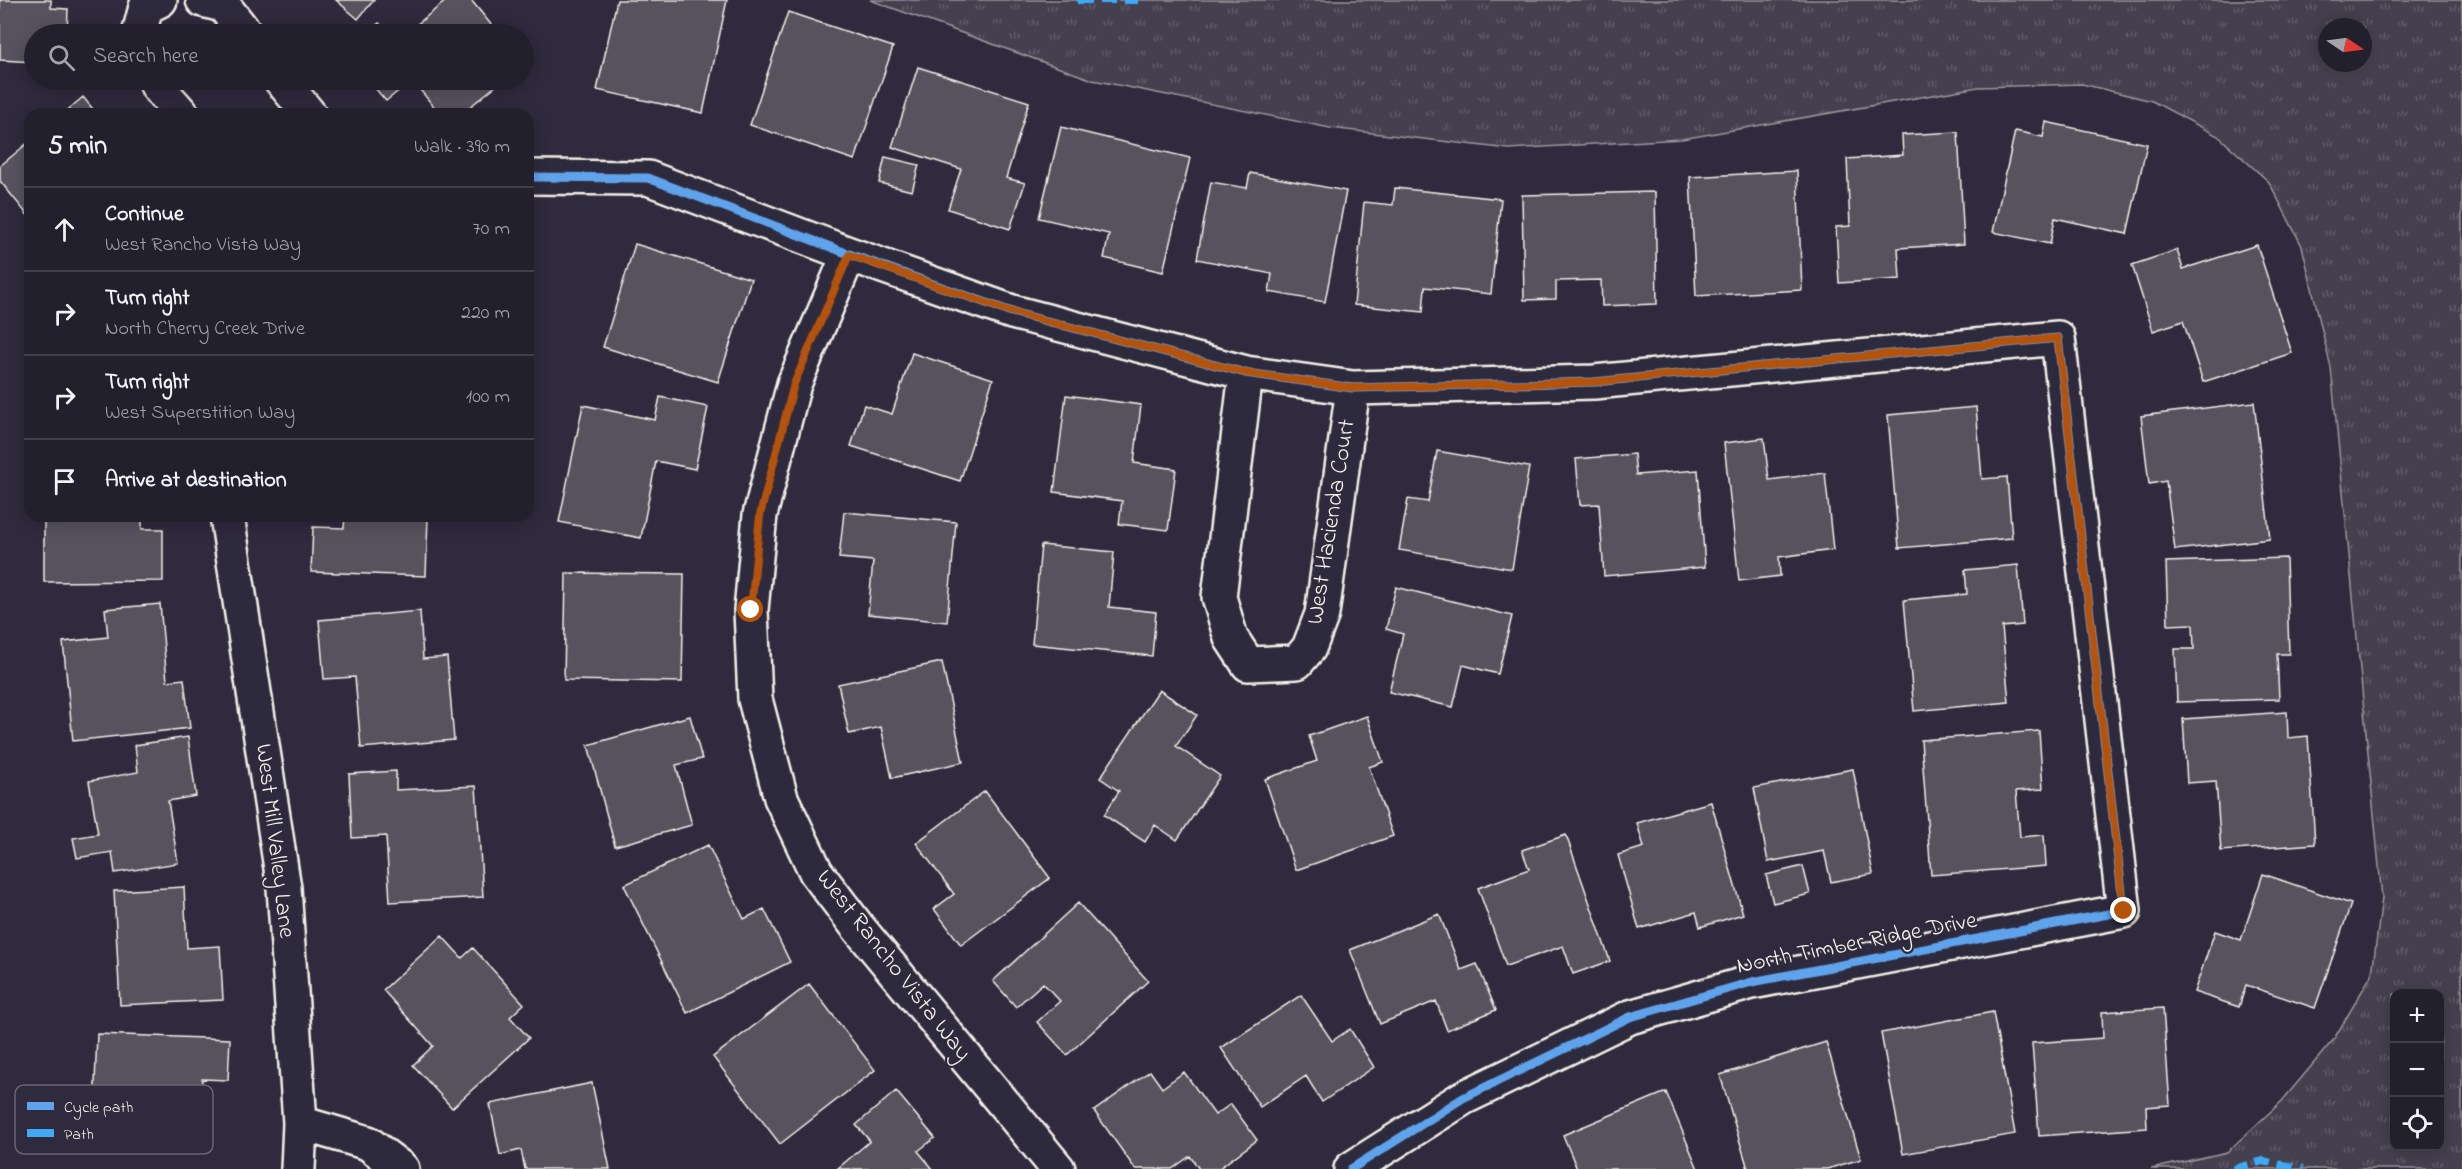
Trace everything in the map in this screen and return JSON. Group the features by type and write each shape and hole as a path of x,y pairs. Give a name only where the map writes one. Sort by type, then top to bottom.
{"street":[{"path":"142,24 146,7 160,0"},
{"path":"203,0 223,5 238,24"},
{"path":"161,90 177,108"},
{"path":"289,90 304,108"},
{"path":"534,177 648,178 849,255 1012,312 1246,373 1353,388"},
{"name":"West Rancho Vista Way","path":"849,255 794,384 760,515 751,610 755,699 781,798 816,872 857,926 1058,1169"},
{"name":"North Timber Ridge Drive","path":"1351,1169 1463,1098 1630,1017 1752,982 2124,911 2058,338 1594,382 1353,388"},
{"name":"West Hacienda Court","path":"1246,373 1219,597 1231,638 1248,664 1297,662 1309,648 1322,614 1353,388"},
{"name":"West Mill Valley Lane","path":"228,522 284,888 300,1123 298,1169"},
{"path":"300,1123 368,1143 402,1169"}],"green space":[{"path":"870,0 2462,0 2462,1169 2151,1169 2227,1152 2282,1101 2334,1039 2372,974 2382,898 2331,368 2302,246 2269,182 2218,136 2152,101 2082,84 1978,87 1682,139 1509,149 1330,128 1093,80"}],"building":[{"path":"0,0 51,0 51,8 68,9 67,24 24,24 24,61 0,60"},
{"path":"336,0 374,0 358,19"},
{"path":"447,0 471,0 491,24 417,24"},
{"path":"617,0 727,0 703,113 597,90"},
{"path":"788,12 893,47 855,160 750,125"},
{"path":"918,67 1029,102 1006,178 1025,183 1010,229 948,209 961,169 892,147"},
{"path":"377,90 400,90 386,101"},
{"path":"420,90 491,90 468,108 435,108"},
{"path":"83,97 92,108 70,108"},
{"path":"2046,122 2147,144 2127,234 2055,218 2050,244 1993,232 2015,131 2043,137"},
{"path":"1061,127 1190,158 1163,272 1104,258 1109,234 1039,218"},
{"path":"1958,132 1964,244 1898,248 1900,279 1839,283 1836,227 1850,226 1847,159 1903,155 1902,135"},
{"path":"24,146 24,211 0,181 0,166"},
{"path":"885,157 919,165 912,191 879,183"},
{"path":"1797,171 1802,290 1696,296 1690,177"},
{"path":"1250,173 1346,191 1325,302 1269,292 1272,274 1197,259 1211,182 1247,188"},
{"path":"1395,188 1501,199 1491,294 1425,287 1423,312 1354,305 1364,202 1393,205"},
{"path":"1655,192 1657,304 1602,306 1601,280 1556,281 1556,299 1524,300 1522,195"},
{"path":"635,244 751,279 718,382 603,347"},
{"path":"2257,245 2292,353 2203,382 2183,321 2153,331 2132,265 2177,250 2183,269"},
{"path":"912,353 993,379 960,481 851,446 864,405 892,414"},
{"path":"1066,395 1141,405 1134,463 1176,469 1168,530 1119,524 1122,501 1054,492"},
{"path":"660,397 708,407 695,469 656,461 641,538 559,522 583,405 655,420"},
{"path":"2254,402 2270,539 2175,550 2166,481 2149,484 2141,416"},
{"path":"1976,407 1982,479 2007,477 2012,538 1899,548 1888,415"},
{"path":"1764,438 1769,480 1825,473 1833,550 1779,557 1780,576 1739,581 1724,443"},
{"path":"1437,451 1529,467 1512,569 1399,550 1408,499 1428,502"},
{"path":"1634,454 1636,475 1698,470 1705,567 1604,576 1599,504 1580,505 1576,459"},
{"path":"844,512 956,522 947,622 868,614 873,561 839,558"},
{"path":"44,522 142,522 142,529 163,529 163,581 44,582"},
{"path":"344,522 428,522 426,576 311,572 313,527 344,528"},
{"path":"1041,545 1114,552 1109,607 1156,612 1152,656 1032,644"},
{"path":"2286,558 2289,654 2277,654 2279,699 2177,702 2175,649 2194,649 2193,624 2168,625 2166,562"},
{"path":"2018,565 2023,625 2002,627 2009,702 1914,711 1904,600 1967,594 1965,570"},
{"path":"566,573 684,574 682,682 564,680"},
{"path":"1396,587 1512,616 1498,674 1463,665 1453,707 1389,692 1403,634 1386,629"},
{"path":"160,604 167,681 184,679 190,728 73,741 63,642 108,637 105,609"},
{"path":"420,611 423,659 447,657 454,740 361,748 355,677 324,679 319,620"},
{"path":"942,662 963,762 892,778 881,727 849,734 838,684"},
{"path":"1159,690 1197,715 1176,746 1220,776 1177,840 1155,825 1145,842 1104,815 1119,791 1100,778"},
{"path":"2287,712 2288,738 2308,736 2315,844 2221,851 2216,781 2187,783 2183,719"},
{"path":"690,716 702,759 676,765 692,825 615,846 588,745"},
{"path":"1367,716 1383,762 1369,767 1393,836 1296,870 1265,779 1317,761 1309,736"},
{"path":"2039,731 2043,789 2016,791 2020,837 2044,835 2046,866 1931,875 1921,740"},
{"path":"188,737 196,796 168,801 178,863 115,873 112,852 77,858 73,838 98,834 89,781 138,772 135,745"},
{"path":"1853,769 1873,874 1831,882 1824,851 1768,862 1754,788"},
{"path":"396,771 396,790 476,786 483,897 390,902 386,836 352,838 349,774"},
{"path":"985,791 1050,878 961,945 934,909 954,894 916,843"},
{"path":"1711,802 1743,914 1700,927 1696,912 1639,929 1618,855 1644,847 1637,823"},
{"path":"1566,835 1610,961 1573,974 1563,946 1506,966 1478,888 1529,869 1522,850"},
{"path":"708,845 744,919 764,909 790,962 687,1013 624,885"},
{"path":"1803,866 1810,894 1773,903 1766,875"},
{"path":"2263,874 2351,904 2315,1008 2246,985 2239,1007 2194,992 2215,931 2241,940"},
{"path":"184,887 187,948 220,946 223,1000 120,1005 114,891"},
{"path":"1078,903 1148,981 1067,1055 1037,1022 1060,1001 1043,983 1016,1007 993,981"},
{"path":"1439,914 1461,970 1477,964 1496,1010 1447,1030 1436,1001 1380,1024 1350,950"},
{"path":"442,936 462,958 473,948 524,1004 510,1017 529,1038 452,1108 413,1065 433,1046 383,990"},
{"path":"809,984 875,1070 780,1144 713,1057"},
{"path":"1301,995 1332,1041 1350,1029 1374,1067 1322,1102 1306,1076 1260,1107 1221,1048"},
{"path":"2163,1008 2170,1105 2146,1107 2147,1128 2039,1136 2032,1043 2103,1038 2102,1012"},
{"path":"1993,1012 2015,1134 1903,1154 1881,1033"},
{"path":"97,1034 230,1039 228,1080 202,1079 202,1085 95,1085"},
{"path":"1826,1042 1861,1159 1827,1169 1748,1169 1720,1075"},
{"path":"1150,1071 1162,1088 1184,1072 1215,1115 1231,1104 1257,1140 1218,1169 1199,1169 1190,1156 1172,1169 1135,1169 1094,1111"},
{"path":"592,1083 610,1169 525,1169 521,1150 500,1155 490,1104"},
{"path":"896,1091 935,1138 918,1151 933,1169 837,1169 870,1141 856,1125"},
{"path":"1666,1092 1698,1169 1577,1169 1563,1135"}],"marked path":[{"path":"1077,0 1143,0"},
{"path":"2234,1169 2263,1161 2303,1169"}],"cycle path":[{"path":"534,177 648,178 849,254 1012,312 1246,373 1353,388 1594,382 2058,338 2124,911 1752,982 1630,1017 1463,1098 1351,1169"}],"route":[{"path":"751,610 760,515 794,384 849,255 1012,312 1246,373 1353,388 1594,382 2058,338 2124,911"}]}
